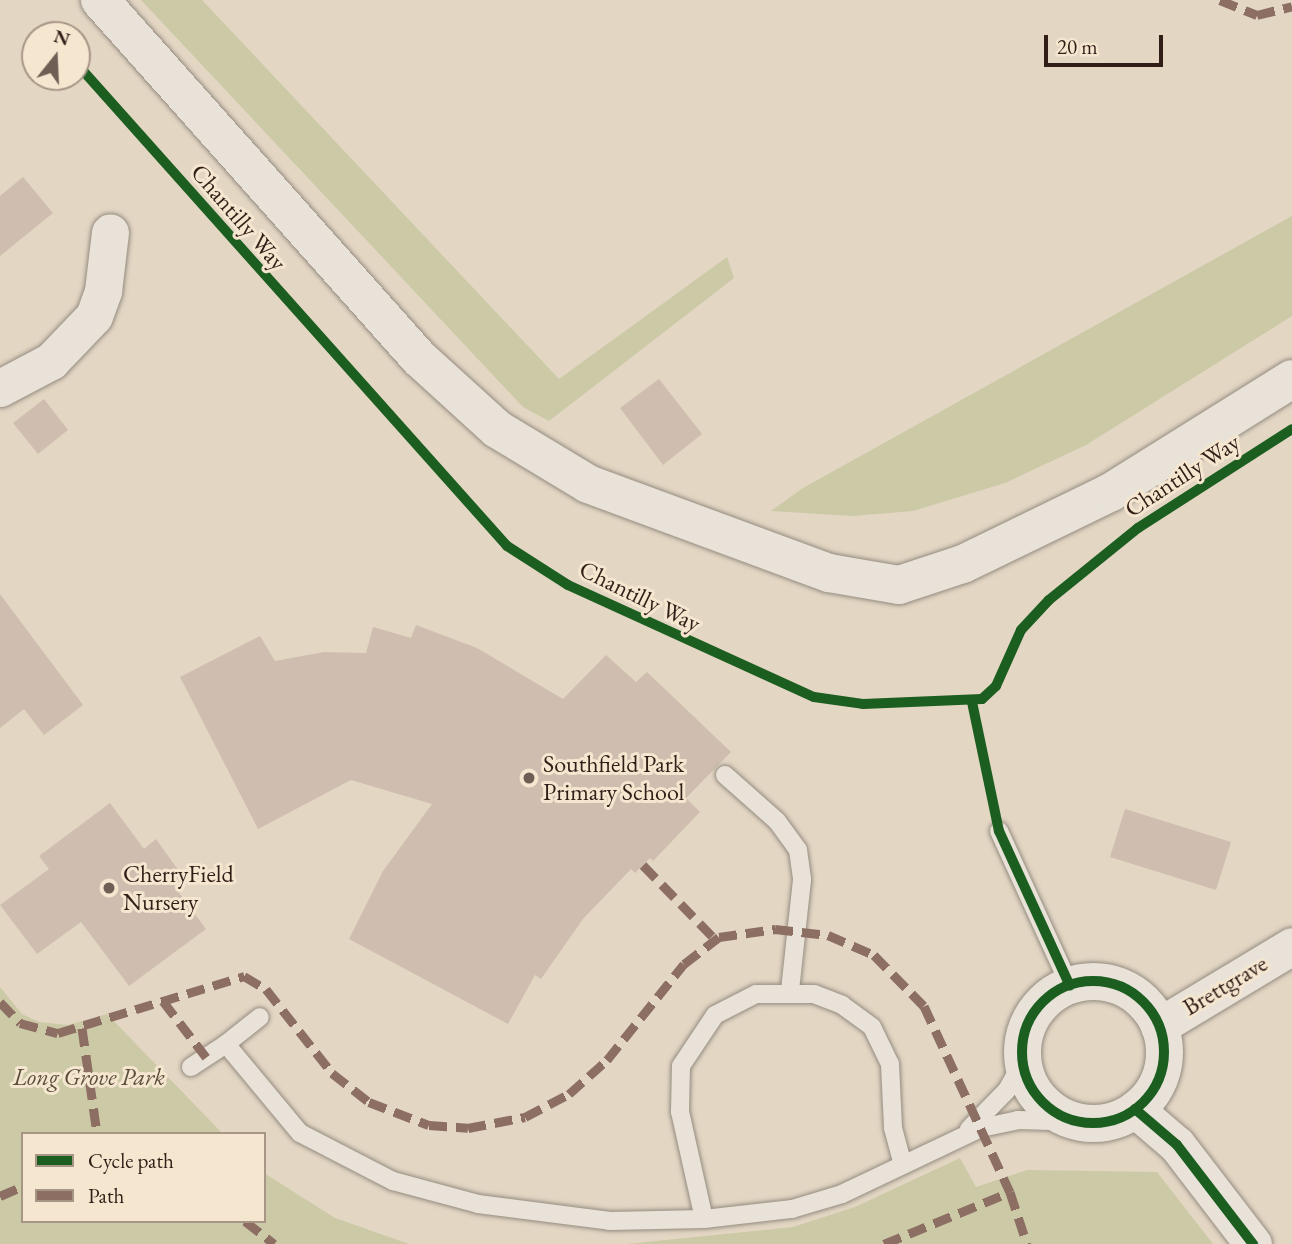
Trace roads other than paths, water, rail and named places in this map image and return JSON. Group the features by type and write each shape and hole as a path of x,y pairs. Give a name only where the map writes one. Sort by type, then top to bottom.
{"street":[{"name":"Chantilly Way","path":"100,0 411,349 514,442 563,472 646,509 829,573 888,585 963,564 1111,492 1292,379"},
{"path":"0,388 51,361 94,316 103,290 110,232"},
{"name":"Brettgrave","path":"1159,1026 1292,946"},
{"path":"1095,982 1121,987 1147,1006 1159,1026 1162,1070 1135,1109 1112,1121 1084,1122 1044,1103 1023,1061 1025,1035 1034,1014 1069,986 1095,982"},
{"path":"1135,1109 1177,1145 1253,1244"}],"lane":[{"path":"725,775 778,821 798,850 802,880 790,991"},
{"path":"999,831 1069,986"},
{"path":"704,1219 680,1112 681,1066 697,1035 722,1010 756,994 790,991 842,1005 879,1036 890,1064 893,1128 903,1165"},
{"path":"191,1067 260,1017"},
{"path":"226,1044 300,1133 384,1178 506,1209 631,1222 704,1219 806,1205 903,1165 957,1137 1018,1120 1084,1122"},
{"path":"957,1137 1007,1090 1023,1061"}],"place":[{"name":"Southfield Park Primary School","path":"529,778"},
{"name":"CherryField Nursery","path":"109,888"}],"park label":[{"name":"Long Grove Park","path":"89,1077"}]}
